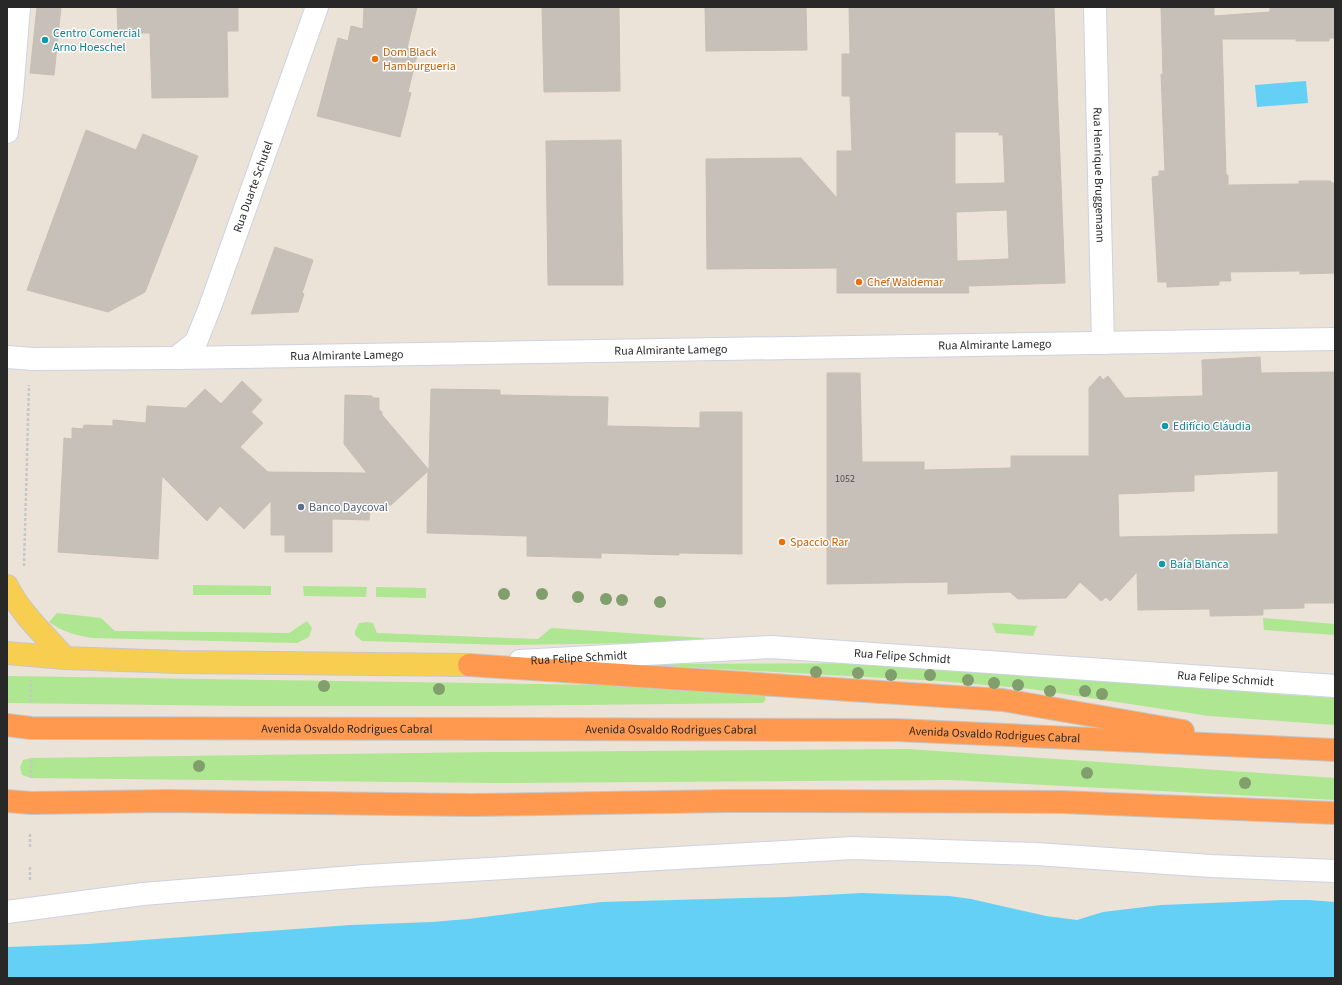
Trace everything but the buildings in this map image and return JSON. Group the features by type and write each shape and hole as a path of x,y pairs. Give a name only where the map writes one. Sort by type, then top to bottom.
{"highway":[{"path":"469,665 1003,700 1275,746"},
{"name":"Avenida Osvaldo Rodrigues Cabral","path":"7,725 37,728 896,730 1275,746 1335,750"},
{"path":"7,801 168,801 471,805 729,801 1062,802 1335,813"}],"main road":[{"path":"7,132 12,94 19,7"},
{"name":"Rua Duarte Schutel","path":"176,358 196,342 210,307 317,7"},
{"name":"Rua Henrique Bruggemann","path":"1095,7 1103,343"},
{"name":"Rua Almirante Lamego","path":"7,357 33,359 176,358 1335,339"},
{"path":"7,586 13,597 29,618 65,658"},
{"name":"Rua Felipe Schmidt","path":"469,665 599,656 771,647 1335,686"},
{"path":"7,653 65,658 178,662 469,665"},
{"path":"7,912 142,894 366,876 853,848 1036,854 1211,866 1335,871"}],"path":[{"path":"24,570 29,387 33,359"},
{"path":"31,703 32,676"},
{"path":"31,758 31,778"},
{"path":"30,834 30,847"},
{"path":"30,867 30,885"}],"green space":[{"path":"193,585 271,586 271,595 193,595"},
{"path":"303,586 367,587 366,597 304,596"},
{"path":"376,587 426,588 426,598 376,597"},
{"path":"57,613 101,618 115,631 289,633 307,621 312,628 309,637 297,643 94,638 70,633 49,622"},
{"path":"1263,618 1335,624 1335,635 1264,630"},
{"path":"359,623 373,623 377,633 538,639 551,628 704,638 705,640 702,642 514,645 362,641 355,635 355,631"},
{"path":"992,623 1037,626 1033,636 996,633"},
{"path":"934,663 1260,693 1335,698 1335,725 1209,716 1031,689 939,681 629,664"},
{"path":"7,676 602,685 764,696 766,699 763,703 477,706 243,706 7,703"},
{"path":"908,749 1335,778 1335,800 951,780 496,783 31,778 22,775 20,767 23,760 31,758 494,752"}],"water":[{"path":"1306,81 1308,103 1257,107 1255,85"},
{"path":"862,893 949,896 971,899 1046,916 1077,920 1103,912 1161,905 1281,900 1335,902 1335,978 7,978 7,947 88,944 351,925 432,922 468,919 601,902 786,897"}],"place":[{"name":"Centro Comercial Arno Hoeschel","path":"45,40"},
{"name":"Dom Black Hamburgueria","path":"375,59"},
{"name":"Chef Waldemar","path":"859,282"},
{"name":"Edifício Cláudia","path":"1165,426"},
{"name":"Banco Daycoval","path":"301,507"},
{"name":"Spaccio Rar","path":"782,542"},
{"name":"Baía Blanca","path":"1162,564"}]}
